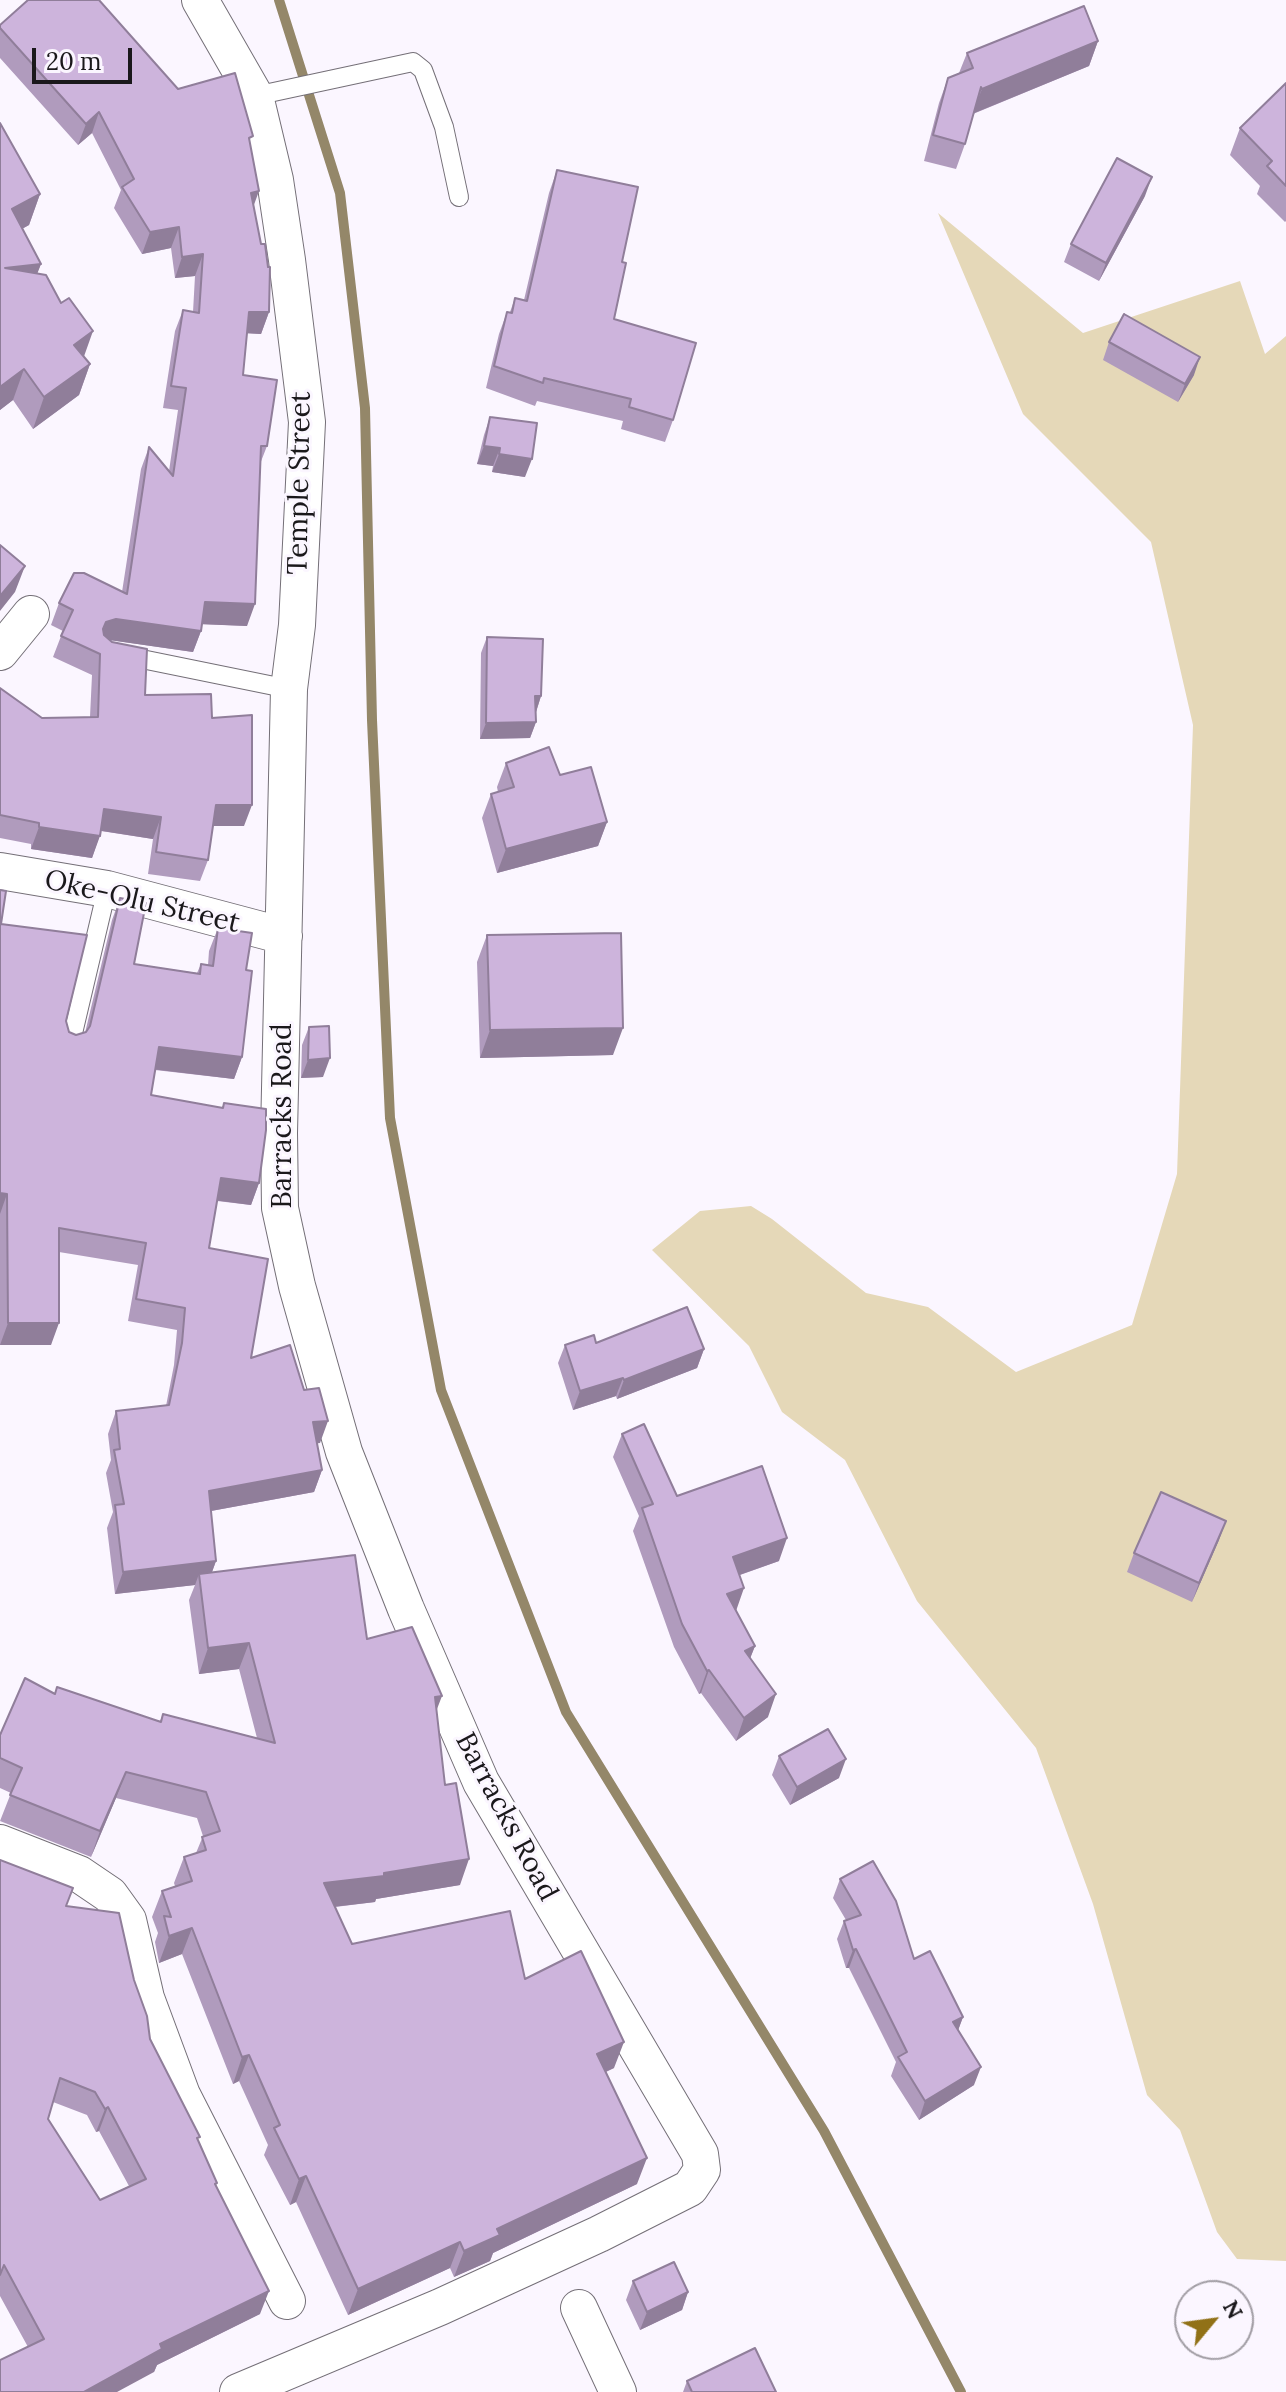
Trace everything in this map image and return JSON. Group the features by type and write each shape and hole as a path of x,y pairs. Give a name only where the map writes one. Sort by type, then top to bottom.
{"street":[{"name":"Temple Street","path":"200,0 264,93 307,422 297,625 289,689 284,936"},
{"path":"0,652 31,614"},
{"name":"Oke-Olu Street","path":"0,871 107,889 284,936"},
{"name":"Barracks Road","path":"238,2392 440,2307 599,2234 690,2188 702,2170 700,2154 481,1782 406,1609 344,1452 297,1286 280,1208 284,936"},
{"path":"0,1843 79,1874 110,1895 128,1920 146,1998 182,2095 287,2301"},
{"path":"579,2308 618,2392"}],"lane":[{"path":"264,93 413,62 423,70 444,127 459,197"},
{"path":"107,652 289,689"},
{"path":"70,1046 107,889"}],"shaded area":[{"path":"938,213 1083,333 1240,281 1265,354 1286,336 1286,2261 1237,2259 1217,2232 1180,2130 1147,2095 1093,1904 1036,1748 917,1601 845,1460 782,1412 749,1346 652,1250 700,1211 751,1206 866,1293 928,1307 1016,1372 1132,1325 1177,1174 1193,725 1151,542 1023,414"}],"building":[{"path":"28,0 99,0 178,89 235,73 253,136 249,138 259,191 251,193 261,244 265,244 270,267 269,312 249,312 243,375 277,380 267,446 261,446 255,604 205,602 201,631 116,619 106,622 103,629 104,635 112,642 147,649 145,695 211,694 212,718 252,715 252,805 216,805 208,860 156,852 161,817 104,809 100,836 39,827 39,823 0,815 0,688 42,718 98,717 100,654 61,636 73,610 59,603 74,573 84,573 127,594 149,447 173,476 186,388 171,386 183,310 199,313 203,254 182,257 179,227 150,232 122,187 134,179 99,112 86,124 0,28"},
{"path":"1084,6 1098,41 981,87 965,144 933,135 948,78 973,68 967,53"},
{"path":"1286,83 1286,186 1267,166 1272,161 1240,128"},
{"path":"0,123 40,194 12,209 41,264 5,268 46,275 61,303 69,298 93,331 74,345 90,364 44,397 24,369 0,387"},
{"path":"1117,158 1152,177 1106,263 1071,244"},
{"path":"557,170 638,187 614,319 696,343 673,420 629,407 631,399 544,378 543,383 494,366 507,312 512,313 515,298 527,301"},
{"path":"1124,314 1200,357 1185,384 1109,342"},
{"path":"490,417 537,423 532,459 499,454 500,448 484,446"},
{"path":"0,545 25,566 0,596"},
{"path":"487,637 543,639 541,696 535,696 536,722 486,723"},
{"path":"549,747 560,775 591,767 607,822 506,849 491,794 514,787 506,763"},
{"path":"0,890 6,891 1,924 87,935 66,1021 69,1032 76,1035 86,1032 90,1026 120,898 146,903 134,964 200,974 201,964 213,966 218,928 252,933 246,970 252,971 242,1057 159,1047 151,1095 223,1108 224,1103 266,1109 259,1183 221,1178 209,1248 268,1259 251,1358 290,1345 304,1390 319,1388 328,1421 313,1422 322,1470 209,1491 216,1561 123,1572 115,1505 124,1504 114,1450 120,1449 116,1411 169,1405 182,1343 185,1308 136,1299 146,1243 59,1228 59,1323 8,1323 7,1194 0,1193"},
{"path":"621,933 623,1028 490,1030 487,935"},
{"path":"329,1026 330,1058 308,1060 309,1027"},
{"path":"687,1307 704,1349 624,1380 580,1391 565,1345 594,1335 596,1343"},
{"path":"644,1424 677,1496 762,1466 787,1538 733,1557 744,1588 727,1594 755,1646 745,1651 776,1694 744,1718 707,1671 682,1624 642,1508 653,1504 622,1434"},
{"path":"1161,1492 1226,1521 1199,1583 1134,1553"},
{"path":"355,1555 367,1639 412,1627 442,1696 435,1697 445,1785 456,1783 469,1859 384,1873 384,1876 324,1883 352,1944 510,1911 525,1979 581,1951 624,2042 597,2054 647,2158 497,2229 500,2235 464,2251 460,2242 358,2289 306,2176 299,2179 274,2128 280,2125 249,2055 242,2057 192,1928 169,1936 164,1916 171,1917 162,1891 192,1881 184,1857 206,1850 202,1837 220,1831 206,1792 126,1772 100,1831 10,1795 22,1768 0,1758 0,1735 25,1678 55,1694 57,1687 161,1722 163,1714 275,1743 249,1643 208,1648 199,1574"},
{"path":"828,1729 846,1759 797,1787 779,1756"},
{"path":"0,1860 73,1888 66,1906 119,1913 134,1980 147,2016 150,2039 200,2137 197,2138 215,2184 269,2291 160,2344 162,2349 84,2392 0,2392 0,2360 44,2339 4,2265 0,2275","holes":["60,2078 95,2092 105,2109 108,2107 146,2179 100,2200 48,2119"]},
{"path":"873,1861 896,1901 914,1959 930,1951 963,2017 953,2022 981,2067 925,2101 898,2057 907,2052 856,1949 853,1950 844,1921 861,1915 840,1879"},
{"path":"674,2262 688,2292 647,2312 633,2281"},
{"path":"755,2348 776,2392 692,2392 687,2381"}],"waterway":[{"path":"279,0 340,193 365,408 372,720 390,1118 441,1390 566,1712 824,2131 961,2392"}]}
